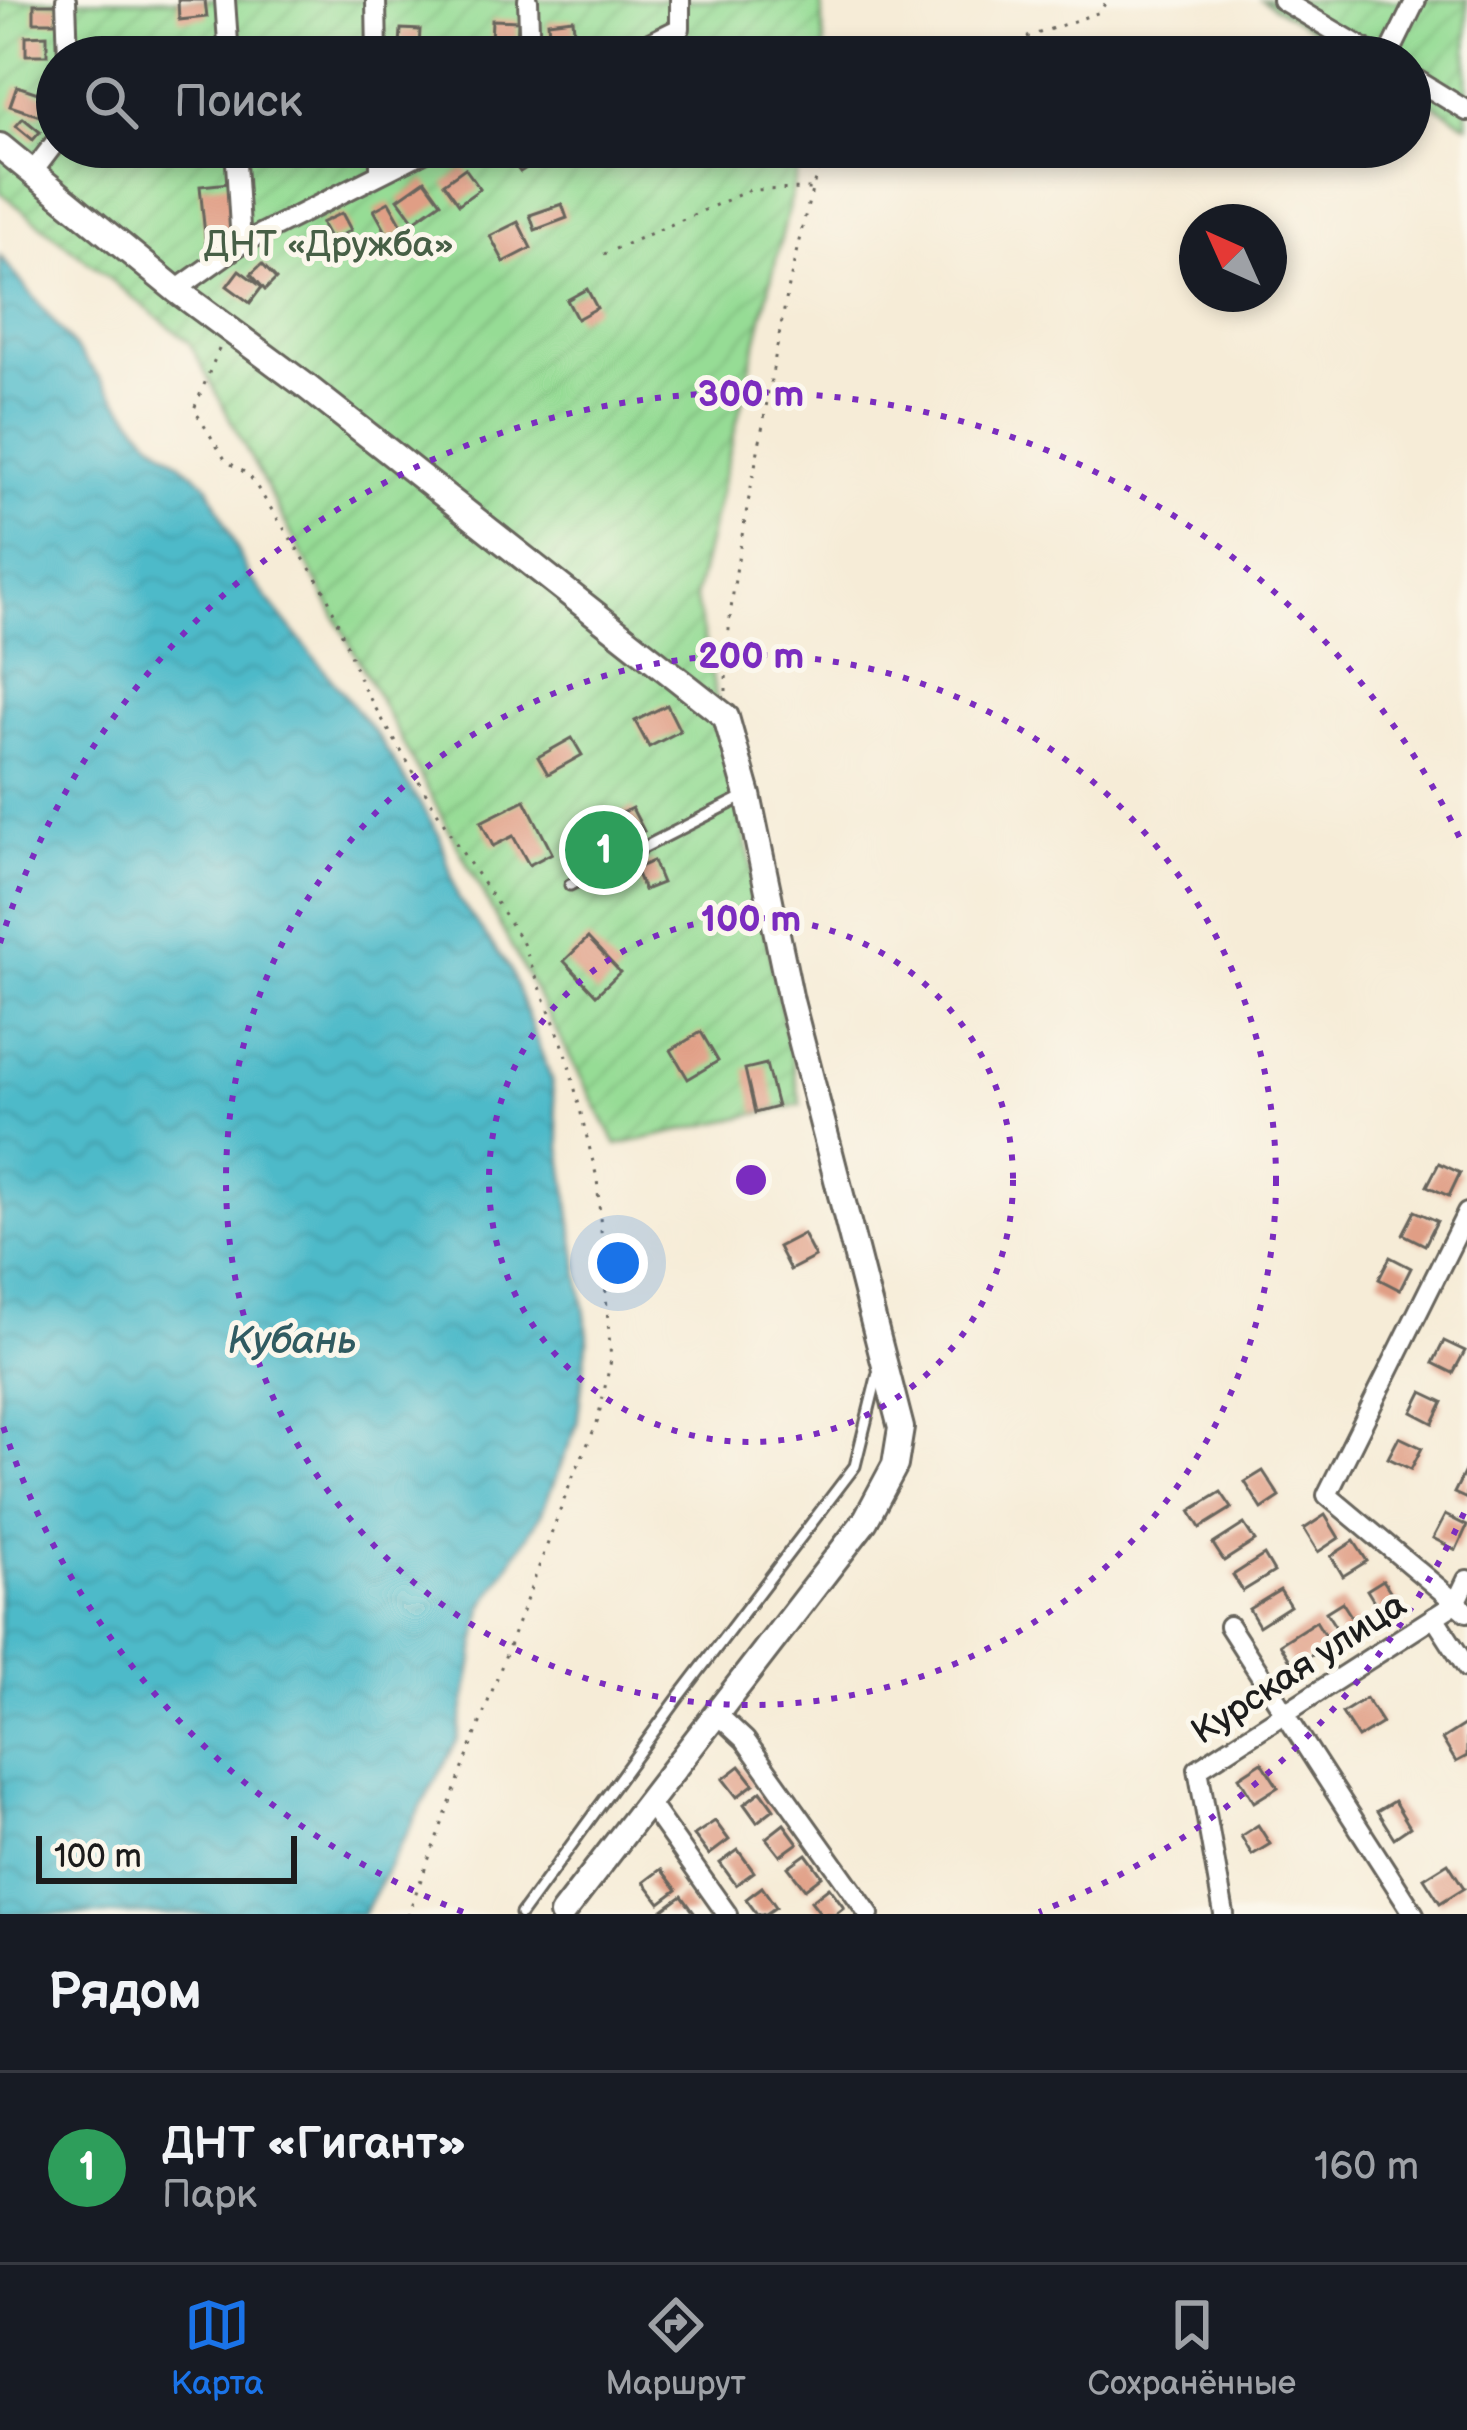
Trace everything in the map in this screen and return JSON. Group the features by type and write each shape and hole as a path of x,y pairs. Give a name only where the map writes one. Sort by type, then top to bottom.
{"street":[{"path":"66,0 67,36"},
{"path":"226,0 228,36"},
{"path":"376,0 377,36"},
{"path":"528,0 529,36"},
{"path":"664,36 680,28 680,0"},
{"path":"1282,0 1343,36"},
{"path":"1398,36 1416,0"},
{"path":"1431,89 1467,111"},
{"path":"0,146 176,290 307,387 726,717 748,795 791,1001 901,1428 895,1465 865,1521 647,1801 572,1909"},
{"path":"32,173 36,168"},
{"path":"236,168 241,244"},
{"path":"176,290 241,244 389,168"},
{"path":"1467,1213 1328,1495 1461,1607 1467,1580"},
{"name":"Курская улица","path":"1224,1914 1198,1769 1433,1617 1461,1607"},
{"path":"1433,1617 1467,1668"},
{"path":"1229,1626 1414,1914"},
{"path":"717,1714 745,1740 868,1914"},
{"path":"647,1801 727,1914"}],"lane":[{"path":"570,885 748,795"},
{"path":"521,1914 855,1466 881,1361"}],"path":[{"path":"1031,36 1100,12 1107,0"},
{"path":"726,717 726,640 800,226 818,168"},
{"path":"604,254 750,190 811,190"},
{"path":"227,330 194,409 226,461 249,476 326,593 363,687 454,840 522,940 566,1053 597,1178 611,1360 597,1423 409,1914"}],"green space":[{"name":"ДНТ «Дружба»","path":"0,0 821,0 824,36 36,36 36,168 798,168 695,596 801,1104 617,1145 189,342 0,192"},
{"path":"1262,0 1467,0 1467,125 1431,103 1431,36 1321,36"}],"water":[{"name":"Кубань","path":"0,256 148,437 208,485 249,576 379,738 440,836 458,898 510,969 551,1079 588,1335 577,1425 541,1514 483,1607 458,1739 363,1914 0,1914"}],"building":[{"path":"178,0 205,0 207,17 179,20"},
{"path":"34,4 59,4 59,22 34,22"},
{"path":"573,19 575,36 549,36 548,22"},
{"path":"492,20 518,21 517,36 491,36"},
{"path":"401,29 420,30 420,36 401,36"},
{"path":"47,35 36,36 36,55 26,55 26,36"},
{"path":"17,86 36,92 36,115 10,106"},
{"path":"23,118 36,129 36,137 33,140 16,126"},
{"path":"465,168 480,189 459,204 444,183"},
{"path":"425,180 441,202 414,221 398,199"},
{"path":"230,183 236,242 206,245 200,186"},
{"path":"389,202 405,230 390,239 374,210"},
{"path":"562,204 567,218 535,230 530,215"},
{"path":"342,213 351,230 331,241 321,223"},
{"path":"518,222 531,248 504,262 490,236"},
{"path":"262,264 276,279 265,290 251,274"},
{"path":"239,270 262,287 250,303 227,286"},
{"path":"587,289 597,308 577,319 567,300"},
{"path":"667,705 680,731 649,747 635,721"},
{"path":"572,738 582,755 548,774 538,757"},
{"path":"525,800 552,853 529,865 513,836 493,846 481,822"},
{"path":"632,808 644,831 617,844 605,821"},
{"path":"653,861 662,883 644,890 635,869"},
{"path":"588,938 620,972 596,995 564,961"},
{"path":"701,1032 718,1061 688,1079 671,1050"},
{"path":"766,1064 777,1107 755,1113 745,1069"},
{"path":"1439,1163 1460,1173 1449,1196 1427,1186"},
{"path":"1415,1211 1437,1221 1425,1245 1403,1234"},
{"path":"803,1234 815,1257 790,1270 778,1247"},
{"path":"1390,1257 1411,1268 1400,1290 1379,1279"},
{"path":"1444,1341 1465,1351 1453,1373 1433,1363"},
{"path":"1422,1392 1443,1402 1433,1423 1412,1412"},
{"path":"1399,1437 1422,1448 1411,1469 1388,1458"},
{"path":"1467,1467 1467,1499 1454,1493"},
{"path":"1263,1471 1280,1497 1262,1509 1245,1482"},
{"path":"1221,1492 1232,1508 1200,1528 1190,1511"},
{"path":"1325,1515 1339,1538 1318,1552 1304,1529"},
{"path":"1445,1515 1467,1526 1456,1550 1433,1538"},
{"path":"1244,1524 1255,1541 1224,1561 1213,1544"},
{"path":"1354,1541 1367,1561 1343,1576 1331,1556"},
{"path":"1264,1555 1274,1572 1243,1591 1233,1575"},
{"path":"1383,1580 1403,1611 1386,1621 1367,1590"},
{"path":"1280,1590 1290,1606 1259,1626 1249,1609"},
{"path":"1342,1602 1362,1633 1346,1643 1326,1612"},
{"path":"1316,1621 1330,1644 1294,1667 1280,1644"},
{"path":"1366,1698 1382,1723 1358,1738 1342,1713"},
{"path":"1467,1723 1467,1756 1456,1762 1442,1739"},
{"path":"1262,1762 1278,1787 1254,1802 1239,1777"},
{"path":"740,1766 754,1784 737,1797 723,1779"},
{"path":"761,1791 774,1809 757,1822 744,1804"},
{"path":"1394,1801 1410,1827 1394,1838 1377,1811"},
{"path":"715,1821 729,1840 709,1855 694,1835"},
{"path":"784,1824 798,1843 780,1856 766,1838"},
{"path":"1258,1825 1270,1844 1252,1855 1241,1836"},
{"path":"738,1850 754,1872 736,1885 720,1863"},
{"path":"806,1854 822,1876 805,1889 788,1867"},
{"path":"1448,1863 1464,1888 1440,1903 1424,1878"},
{"path":"661,1869 677,1890 660,1903 644,1882"},
{"path":"762,1887 776,1907 757,1914 746,1899"},
{"path":"829,1887 844,1907 835,1914 821,1914 811,1901"},
{"path":"682,1896 695,1914 666,1914 663,1910"}],"place":[{"name":"ДНТ «Гигант»","path":"604,850"}]}
